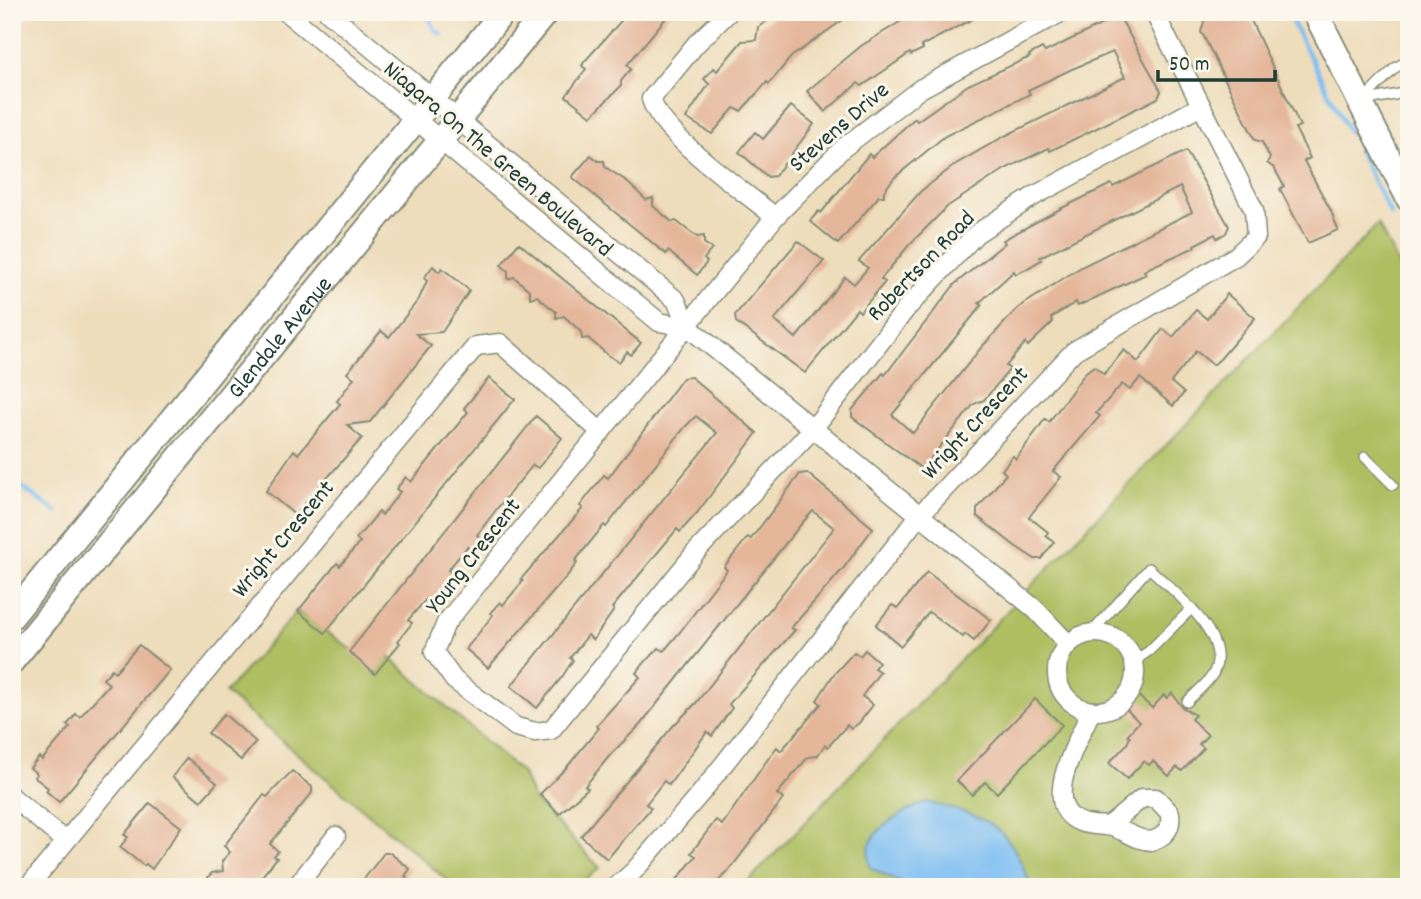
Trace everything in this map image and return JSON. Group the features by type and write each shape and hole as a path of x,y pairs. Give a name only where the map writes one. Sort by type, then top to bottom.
{"main road":[{"name":"Glendale Avenue","path":"12,616 503,12"},
{"name":"Glendale Avenue","path":"12,661 546,12"},
{"path":"1315,12 1409,199"}],"street":[{"name":"Niagara On The Green Boulevard","path":"286,12 659,322 688,327"},
{"name":"Niagara On The Green Boulevard","path":"328,12 676,300 688,327 918,517 1035,609 1068,644"},
{"path":"729,12 696,44 651,99 655,112 671,131 775,216"},
{"name":"Stevens Drive","path":"688,327 775,216 843,148 920,89 1062,12"},
{"name":"Wright Crescent","path":"616,887 634,871 701,793 918,517 1074,351 1236,256 1256,237 1254,209 1154,12"},
{"name":"Robertson Road","path":"812,430 906,309 976,234 1034,195 1201,106"},
{"name":"Young Crescent","path":"688,327 446,623 434,652 454,680 516,727 535,732 551,730 695,553 812,430"},
{"name":"Wright Crescent","path":"28,887 476,346 500,343 601,432"},
{"path":"1092,632 1118,639 1134,661 1133,686 1127,697 1105,710 1091,711 1069,701 1057,679 1056,667 1068,644 1092,632"},
{"path":"1091,711 1061,781 1061,800 1069,814 1079,821 1109,826"},
{"path":"12,797 65,841"},
{"path":"296,887 336,836"}],"lane":[{"path":"1361,102 1395,68 1409,60"},
{"path":"1361,102 1409,92"},
{"path":"1365,457 1393,485"},
{"path":"1092,632 1149,568 1203,618 1216,649 1217,661 1213,674 1187,702"},
{"path":"1134,661 1149,651 1192,608"}],"green space":[{"path":"1378,224 1409,286 1409,887 743,887"},
{"path":"297,611 371,663 388,656 523,774 533,798 600,868 576,887 455,887 225,693"}],"water":[{"path":"926,802 966,813 993,826 1014,849 1031,887 910,887 871,868 868,856 870,844 876,835 894,818"}],"building":[{"path":"629,12 671,12 627,65 631,69 621,81 621,86 591,116 566,96 586,69 582,66 584,62"},
{"path":"781,12 854,12 791,57 769,84 767,82 741,111 734,108 712,134 686,118 709,84 704,79 714,68 717,71 742,41 756,40 758,27"},
{"path":"916,12 986,12 921,46 923,49 911,55 910,53 862,86 858,83 825,112 807,91 861,46"},
{"path":"1200,12 1247,12 1300,126 1295,128 1310,158 1304,161 1331,211 1338,230 1308,243 1280,189 1284,186 1274,168 1267,163 1270,158 1262,142 1255,140 1201,32 1204,22"},
{"path":"1119,16 1161,91 1158,98 1050,151 1049,148 1005,169 948,206 909,245 881,279 885,282 860,312 857,309 805,373 736,322 735,315 798,241 824,261 774,320 796,338 845,277 854,284 868,268 859,261 921,191 956,164 1003,137 1125,77 1113,52 1028,90 1030,94 945,136 894,178 884,191 884,196 879,196 838,244 810,221 819,211 821,213 869,154 872,157 915,118 917,121 968,85 1030,57 1029,55 1042,48 1045,52"},
{"path":"791,106 814,124 775,176 768,177 739,152 755,132 763,139"},
{"path":"1186,151 1229,226 1226,233 1217,238 1215,234 1194,245 1195,247 1144,271 1146,274 1078,306 1076,302 1051,318 1053,322 1028,346 1025,343 1006,366 1010,369 984,400 974,404 922,469 852,417 852,410 883,373 885,375 955,284 1005,243 1003,240 1111,184 1113,187","holes":["1180,187 1192,212 1081,267 1018,308 980,349 913,433 892,415 982,305 979,303 1014,271 1016,274 1026,269 1041,260 1040,257"]},
{"path":"591,155 598,161 604,161 605,167 625,180 646,200 653,198 653,206 672,222 676,221 697,237 704,236 704,243 712,249 704,259 707,262 697,275 668,251 666,254 572,177"},
{"path":"519,243 641,343 631,355 627,352 619,362 609,356 588,338 582,339 581,332 564,316 556,318 556,312 537,296 530,298 530,291 514,277 508,279 508,271 501,265"},
{"path":"433,266 439,272 442,268 469,290 468,293 442,332 416,334 431,346 370,422 347,425 362,438 295,515 266,491 294,450 298,454 340,404 337,401 354,378 347,373 381,331 389,337 419,299 427,281 424,278"},
{"path":"1227,294 1255,318 1220,359 1213,365 1196,351 1171,382 1184,393 1173,406 1140,378 1130,390 1122,384 1096,413 1100,416 1053,471 1061,477 1029,517 1048,532 1046,536 1054,542 1041,559 1035,559 1015,546 977,516 977,509 1006,474 1002,470 1013,456 1016,459 1045,419 1049,422 1086,372 1094,366 1104,374 1124,350 1138,362 1163,329 1173,337 1196,310 1207,319"},
{"path":"691,377 757,433 697,513 680,532 677,529 612,608 614,610 593,640 588,635 570,658 573,660 562,677 537,708 511,686 717,433 696,416 685,427 606,527 604,525 575,561 577,563 567,576 488,668 466,649 493,615 490,613 500,602 503,605 523,581 521,579 583,508 580,506 604,475 608,478 683,378"},
{"path":"489,378 515,399 325,633 298,611 337,563 340,566 360,542 356,539 379,512 382,515 400,492 396,489 406,477 411,482 439,448 468,412 464,408"},
{"path":"536,416 562,438 538,468 533,465 499,506 477,535 482,539 472,551 467,547 448,570 453,574 431,601 427,598 408,620 412,623 398,641 400,643 375,674 349,652"},
{"path":"807,473 873,528 842,570 791,628 795,630 729,704 732,708 712,736 707,732 669,785 664,781 646,804 651,808 607,859 581,836 673,726 696,703 834,528 813,511 640,725 611,754 585,786 588,788 559,814 540,794 566,768 599,728 596,726 640,677 636,673 645,662 659,648 664,651 680,632 727,570 724,567 748,537 751,539 800,474"},
{"path":"927,572 991,620 974,641 965,634 963,637 929,612 901,646 876,625 892,605 898,608"},
{"path":"139,645 170,670 59,802 46,791 48,788 34,777 37,774 30,768 39,757 42,760 70,727 67,725 76,714 80,717 109,684 103,679 112,669 115,672"},
{"path":"865,650 879,662 874,668 880,672 862,696 873,705 859,723 851,729 847,725 828,747 825,745 817,756 808,757 777,794 783,799 728,872 712,887 671,887 696,856 691,853 716,820 722,825 777,747 781,751 821,704 817,700 834,674 854,652 860,656"},
{"path":"1172,693 1182,707 1195,715 1191,719 1208,735 1199,744 1204,748 1182,771 1177,767 1169,776 1153,761 1149,765 1144,761 1127,779 1109,763 1127,744 1130,737 1127,735 1139,722 1124,707 1136,694 1152,708 1164,695 1167,698"},
{"path":"1035,699 1062,725 997,793 985,782 972,795 957,781"},
{"path":"224,714 256,742 241,760 208,733"},
{"path":"187,758 217,783 201,801 172,777"},
{"path":"292,771 312,787 312,793 270,844 278,851 274,856 277,858 253,887 211,887 208,877 212,873 223,871 222,861 230,852 224,846 264,795 267,797"},
{"path":"150,803 181,827 152,869 120,847 128,837 124,835"},
{"path":"384,853 390,853 410,869 405,876 407,878 399,887 358,887"}],"waterway":[{"path":"427,12 435,30 442,34"},
{"path":"1287,12 1349,132"},
{"path":"1358,150 1391,215"},
{"path":"12,477 56,512"}]}
